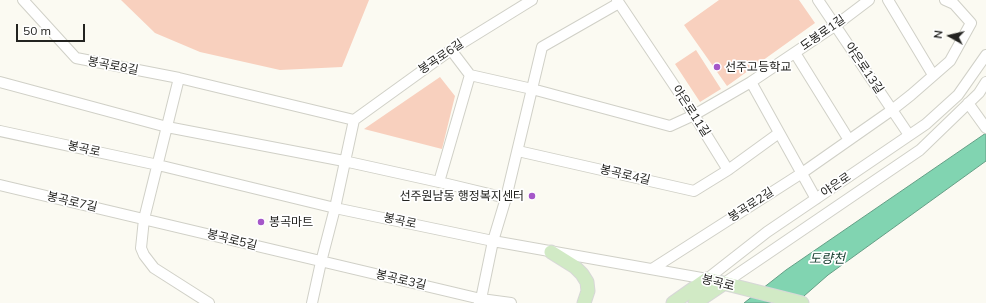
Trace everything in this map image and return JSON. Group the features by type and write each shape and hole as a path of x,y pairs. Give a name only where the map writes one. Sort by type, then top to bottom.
{"main road":[{"path":"551,252 582,274 588,290 584,303"},
{"name":"봉곡로","path":"707,279 802,303"},
{"name":"야은로","path":"673,303 707,279"},
{"name":"야은로","path":"695,303 724,284"}],"street":[{"name":"봉곡로8길","path":"23,0 76,58 179,78"},
{"name":"봉곡로6길","path":"354,120 451,50 532,0"},
{"name":"야은로13길","path":"818,0 909,135"},
{"name":"도봉로1길","path":"694,115 751,82 836,25 870,0"},
{"path":"888,0 933,75"},
{"path":"480,301 493,241 518,151 542,47 618,1"},
{"name":"야은로11길","path":"618,1 694,115 728,170"},
{"name":"봉곡로2길","path":"652,268 802,173 892,110 950,61 971,23 951,1"},
{"path":"451,50 470,75 532,89 670,126 694,115"},
{"path":"795,53 849,140"},
{"name":"야은로","path":"707,279 767,232 926,124 958,95 986,55"},
{"path":"439,182 470,75"},
{"path":"209,303 154,268 144,255 141,248 144,218 179,78 354,120 335,208 320,262 312,303"},
{"path":"0,82 167,126 344,161 506,198"},
{"path":"751,82 816,199"},
{"name":"야은로","path":"724,284 920,150 979,93 986,82"},
{"path":"968,103 986,128"},
{"name":"봉곡로","path":"0,131 158,166 335,208 493,241 652,268 707,279"},
{"path":"728,170 779,133"},
{"name":"봉곡로4길","path":"518,151 694,191 728,170"},
{"name":"봉곡로7길","path":"0,185 144,218"},
{"name":"봉곡로5길","path":"144,218 320,262"},
{"name":"봉곡로3길","path":"320,262 480,301 511,303"}],"shaded area":[{"path":"121,0 369,0 342,67 280,70 200,52 155,33"},
{"path":"719,0 799,0 815,23 727,86 684,25"},
{"path":"696,50 721,89 700,102 675,64"},
{"path":"440,77 455,96 442,149 364,129"}],"water":[{"name":"도량천","path":"986,133 986,161 828,275 796,303 744,303 786,270"}],"place":[{"name":"선주고등학교","path":"717,67"},
{"name":"선주원남동 행정복지센터","path":"532,196"},
{"name":"봉곡마트","path":"261,222"}]}
